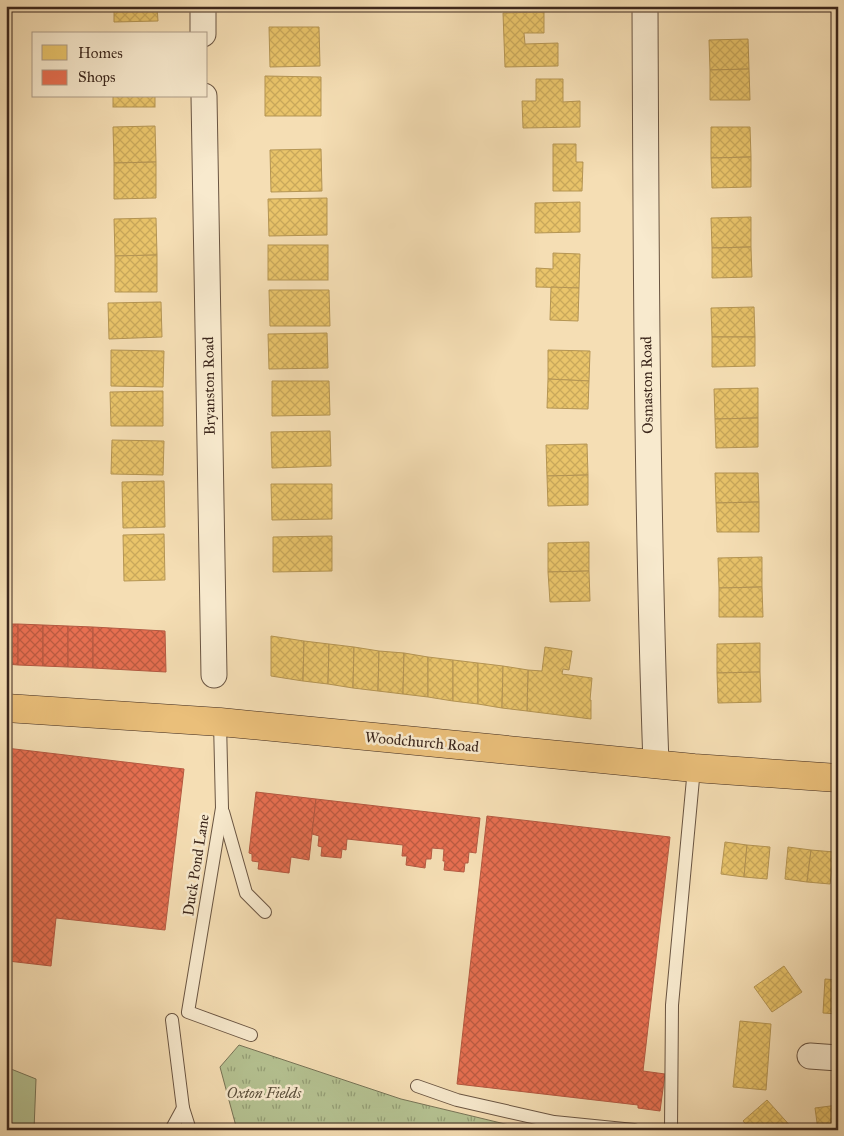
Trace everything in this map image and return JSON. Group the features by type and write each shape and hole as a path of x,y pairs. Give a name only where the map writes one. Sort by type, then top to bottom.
{"highway":[{"name":"Woodchurch Road","path":"6,708 220,722 694,768 838,778"}],"street":[{"path":"203,6 203,32"},
{"name":"Osmaston Road","path":"645,6 646,312 656,764"},
{"name":"Bryanston Road","path":"204,98 214,675"},
{"path":"810,1056 838,1058"}],"lane":[{"name":"Duck Pond Lane","path":"220,722 222,808 188,1012 251,1035"},
{"path":"670,1130 672,1005 694,768"},
{"path":"222,808 246,894 265,912"},
{"path":"172,1020 183,1108 190,1130"},
{"path":"417,1086 457,1100 554,1122 634,1130"},
{"path":"171,1130 183,1108"}],"green space":[{"name":"Oxton Fields","path":"239,1045 401,1099 530,1130 237,1130 220,1067"},
{"path":"6,1067 36,1079 34,1130 6,1130"}],"building: Homes":[{"path":"114,6 157,6 158,21 114,22"},
{"path":"707,6 747,6 747,9 707,10"},
{"path":"544,12 544,33 524,33 525,44 558,43 558,66 505,67 503,13"},
{"path":"269,27 319,27 320,66 270,67"},
{"path":"748,39 749,69 710,70 709,40"},
{"path":"749,69 750,100 710,100 710,70"},
{"path":"265,76 321,77 321,116 265,116"},
{"path":"536,79 563,79 563,102 580,101 580,127 523,128 522,101 536,101"},
{"path":"113,98 155,98 155,107 113,107"},
{"path":"155,126 156,162 114,163 113,127"},
{"path":"711,127 750,127 751,157 711,158"},
{"path":"553,144 576,144 576,162 583,162 582,191 553,191"},
{"path":"321,149 322,191 271,192 270,150"},
{"path":"751,157 751,187 712,188 711,158"},
{"path":"156,162 156,198 114,199 114,163"},
{"path":"327,198 327,235 269,236 268,199"},
{"path":"580,202 580,232 535,233 535,203"},
{"path":"751,217 751,247 712,248 711,218"},
{"path":"156,218 157,255 115,256 114,219"},
{"path":"268,245 328,245 328,280 268,280"},
{"path":"751,247 752,277 712,278 712,248"},
{"path":"553,253 580,254 579,288 536,287 536,268 553,269"},
{"path":"157,255 157,292 115,292 115,256"},
{"path":"551,287 579,288 578,321 550,320"},
{"path":"269,290 329,290 330,326 270,326"},
{"path":"161,302 162,337 109,339 108,303"},
{"path":"754,307 755,337 712,337 711,308"},
{"path":"327,333 328,368 269,369 268,334"},
{"path":"712,337 755,337 755,366 712,367"},
{"path":"111,350 164,351 163,387 111,386"},
{"path":"548,350 590,351 589,381 548,379"},
{"path":"548,379 589,381 588,409 547,408"},
{"path":"272,381 329,381 330,415 272,416"},
{"path":"758,388 758,418 715,419 714,389"},
{"path":"163,391 163,426 111,426 110,392"},
{"path":"758,418 758,447 716,448 715,419"},
{"path":"330,431 331,466 272,468 271,432"},
{"path":"112,440 164,441 163,475 111,474"},
{"path":"587,444 588,475 547,476 546,445"},
{"path":"715,473 758,473 759,502 716,503"},
{"path":"588,475 588,505 548,506 547,476"},
{"path":"164,481 165,527 123,528 122,482"},
{"path":"271,484 332,484 332,519 272,520"},
{"path":"759,502 759,532 717,532 716,503"},
{"path":"164,534 165,580 124,581 123,535"},
{"path":"332,536 332,571 273,572 273,537"},
{"path":"589,542 589,571 548,572 548,543"},
{"path":"762,557 762,587 719,588 718,558"},
{"path":"589,571 590,601 550,602 548,572"},
{"path":"762,587 763,617 719,617 719,588"},
{"path":"271,636 304,641 303,681 271,676"},
{"path":"304,641 329,644 328,684 303,681"},
{"path":"760,643 760,672 717,673 717,644"},
{"path":"329,644 354,647 353,688 328,684"},
{"path":"354,647 379,651 378,691 353,688"},
{"path":"545,647 572,651 569,670 563,669 562,674 592,678 591,719 527,711 528,670 542,671"},
{"path":"379,651 404,653 403,694 378,691"},
{"path":"404,653 428,657 428,697 403,694"},
{"path":"428,657 453,660 453,701 428,697"},
{"path":"453,660 478,663 478,704 453,701"},
{"path":"478,663 503,666 502,708 478,704"},
{"path":"503,666 528,670 527,711 502,708"},
{"path":"760,672 761,702 718,703 717,673"},
{"path":"725,842 747,845 744,877 721,874"},
{"path":"747,845 770,847 767,879 744,877"},
{"path":"788,847 811,850 807,882 785,879"},
{"path":"811,850 834,852 830,884 807,882"},
{"path":"784,966 802,992 772,1012 754,987"},
{"path":"825,979 838,980 838,1014 823,1013"},
{"path":"740,1021 771,1024 766,1090 733,1087"},
{"path":"767,1100 792,1130 751,1130 743,1121"},
{"path":"838,1105 838,1130 818,1130 815,1108"}],"building: Shops":[{"path":"6,624 18,624 18,665 6,664"},
{"path":"18,624 43,625 43,666 18,665"},
{"path":"43,625 68,626 68,667 43,666"},
{"path":"68,626 93,627 93,668 68,667"},
{"path":"93,627 165,631 166,672 93,668"},
{"path":"6,748 184,769 165,930 56,918 51,966 8,961 13,917 6,916"},
{"path":"256,792 316,799 309,860 291,857 289,873 258,869 259,862 252,861 252,854 249,853"},
{"path":"316,799 480,818 476,853 469,852 468,863 465,863 464,872 444,870 444,849 432,848 431,859 426,859 425,868 406,865 407,856 402,856 403,845 347,839 346,850 342,849 341,858 321,856 322,847 318,846 319,836 312,834"},
{"path":"487,816 670,837 643,1071 665,1074 660,1111 638,1108 638,1105 457,1084"}]}
